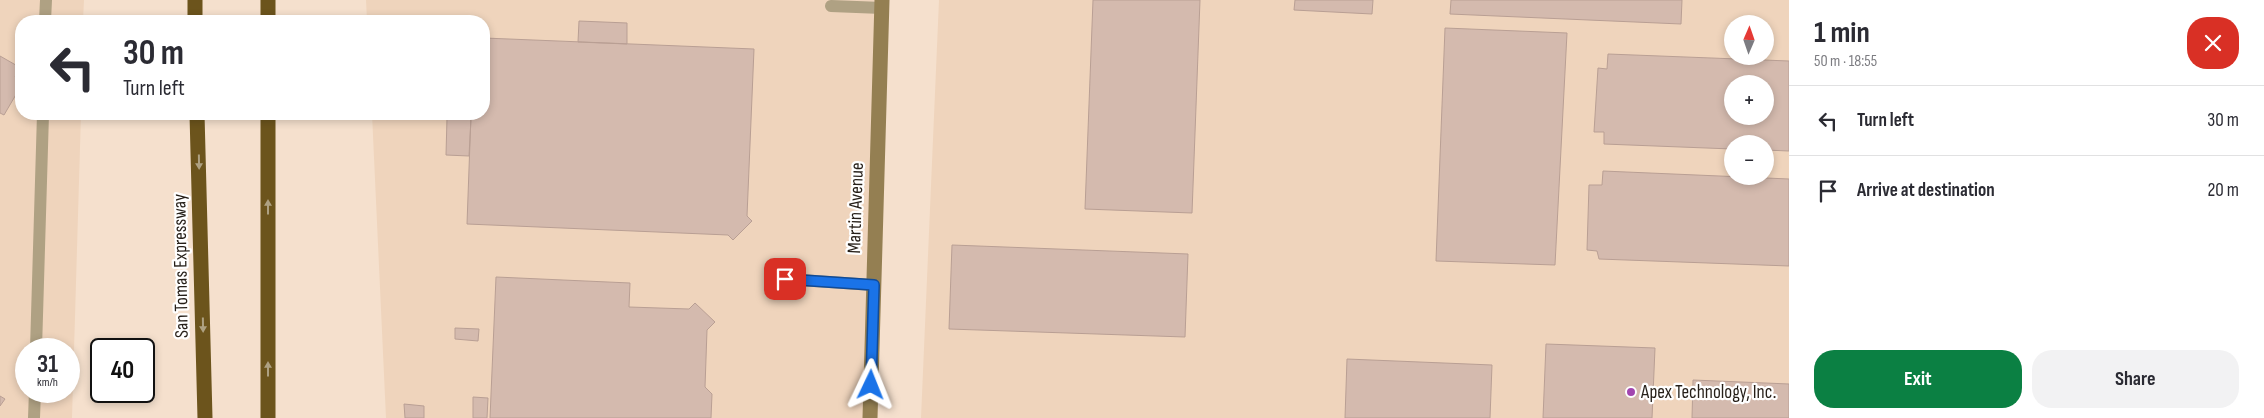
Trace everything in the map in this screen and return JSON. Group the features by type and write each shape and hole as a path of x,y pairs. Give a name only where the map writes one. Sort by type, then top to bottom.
{"highway":[{"path":"195,0 195,15"},
{"path":"268,0 268,15"},
{"name":"San Tomas Expressway","path":"198,120 205,418"},
{"path":"268,120 268,418"}],"street":[{"name":"Martin Avenue","path":"870,418 882,4"}],"lane":[{"path":"46,0 46,15"},
{"path":"831,6 882,4"},
{"path":"36,338 43,120"},
{"path":"785,279 874,285"},
{"path":"34,418 35,403"}],"shaded area":[{"path":"0,0 84,0 83,15 15,15 15,120 81,120 74,338 15,338 15,403 72,403 72,418 0,418"},
{"path":"366,0 883,0 872,418 386,418 372,120 490,120 490,15 367,15"},
{"path":"939,0 1789,0 1789,418 921,418"}],"building":[{"path":"1093,0 1200,0 1192,213 1085,209"},
{"path":"1295,0 1373,0 1372,14 1294,10"},
{"path":"1451,0 1682,0 1681,24 1450,14"},
{"path":"579,21 627,23 627,44 578,42"},
{"path":"1445,28 1567,33 1555,265 1436,261"},
{"path":"490,38 754,49 747,216 752,221 733,240 728,235 467,224 471,120 490,120"},
{"path":"1608,54 1724,58 1724,65 1774,65 1774,60 1789,61 1789,151 1774,150 1774,135 1724,135 1724,149 1604,144 1604,132 1594,132 1598,68 1607,69"},
{"path":"0,56 15,65 15,96 4,115 0,113"},
{"path":"447,120 471,120 469,156 446,155"},
{"path":"1603,171 1724,176 1724,185 1774,185 1774,178 1789,179 1789,266 1599,259 1597,251 1587,250 1589,185 1602,185"},
{"path":"952,245 1188,254 1185,337 949,329"},
{"path":"496,277 630,283 629,307 689,309 695,303 715,322 707,330 705,387 712,394 711,418 490,418"},
{"path":"455,328 479,329 478,341 455,339"},
{"path":"1546,344 1655,348 1652,418 1543,418"},
{"path":"1347,359 1492,365 1490,418 1345,418"},
{"path":"1693,380 1789,384 1789,418 1692,418"},
{"path":"0,396 5,399 0,406"},
{"path":"473,397 488,398 487,418 473,418"},
{"path":"404,404 424,406 424,418 405,418"}],"place":[{"name":"Apex Technology, Inc.","path":"1631,392"}],"route":[{"path":"785,279 874,285 871,385"}]}
